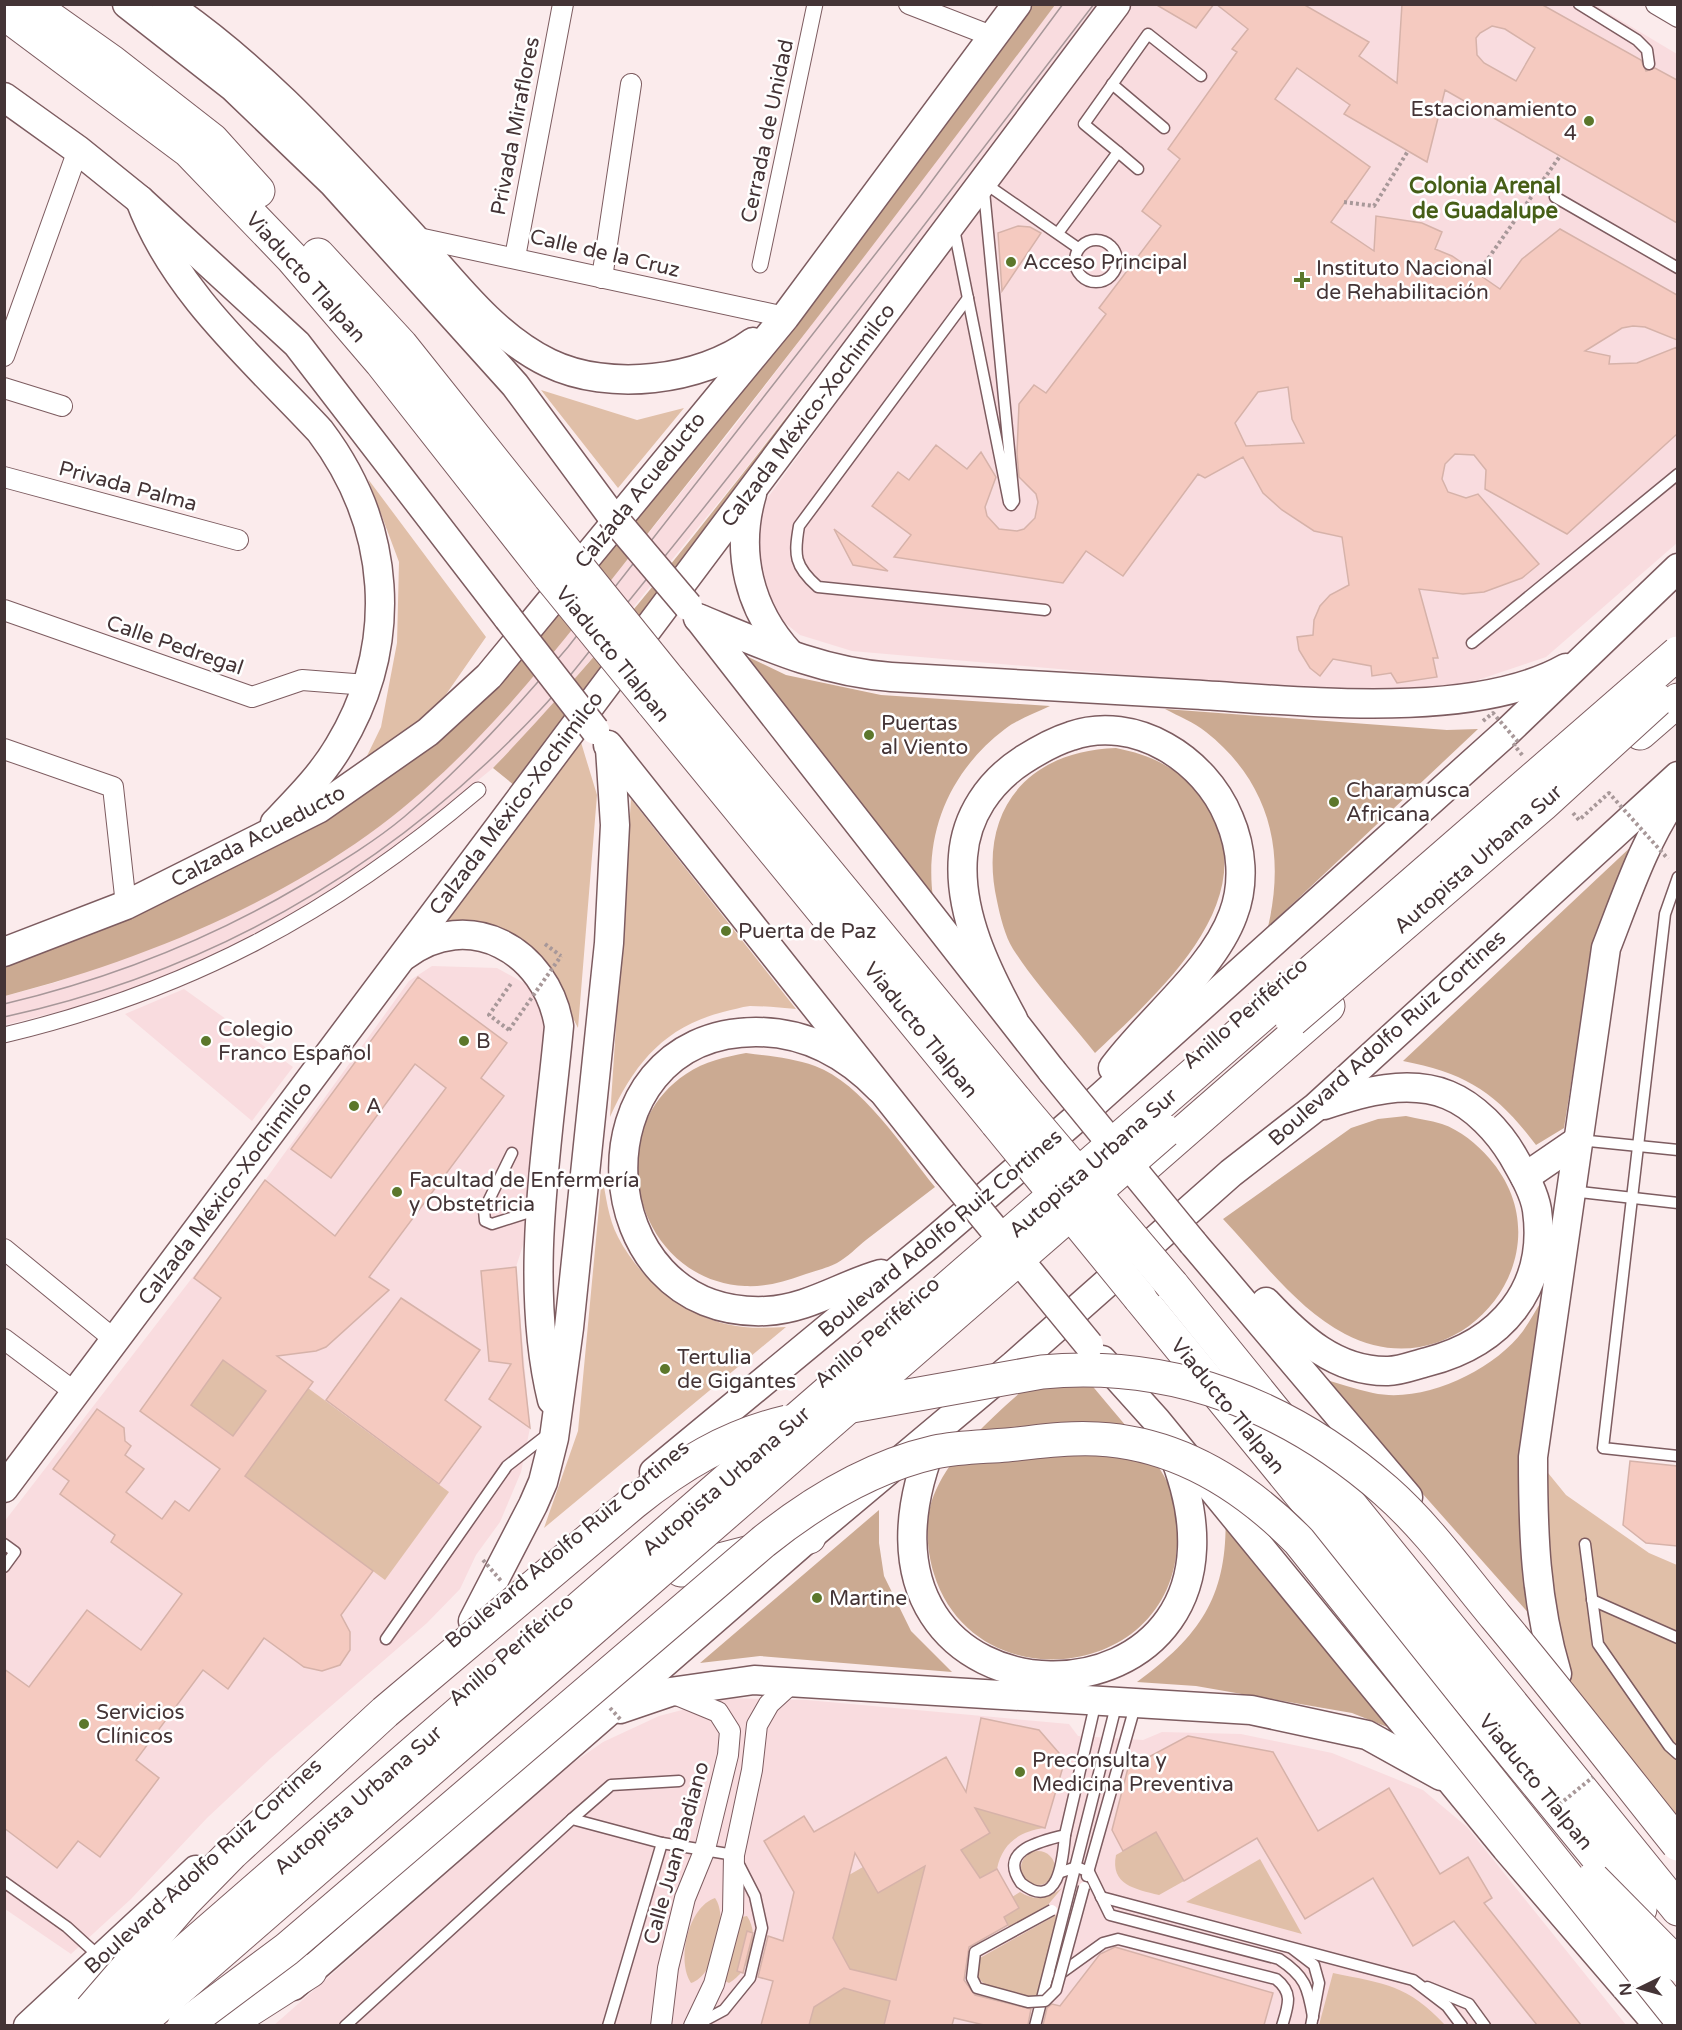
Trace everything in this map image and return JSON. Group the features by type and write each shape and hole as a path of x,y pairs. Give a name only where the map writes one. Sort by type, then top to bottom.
{"highway":[{"name":"Viaducto Tlalpan","path":"30,4 112,62 212,140 401,345 560,567"},
{"name":"Viaducto Tlalpan","path":"4,13 189,151 292,258 560,567 1006,1112 1140,1298 1677,1954"},
{"name":"Anillo Periférico","path":"78,2025 1677,639"},
{"name":"Autopista Urbana Sur","path":"99,2025 1677,653"},
{"name":"Autopista Urbana Sur","path":"136,2025 1533,812 1677,682"},
{"path":"158,2025 1677,700"},
{"name":"Viaducto Tlalpan","path":"1006,1112 1172,1285 1677,1909"},
{"path":"78,2025 170,1918 231,1853 385,1713 633,1503 672,1473 719,1445 763,1428 871,1401 1042,1372 1089,1369 1125,1371 1179,1380 1215,1390 1250,1402 1280,1418 1362,1472 1387,1492 1417,1522 1509,1633 1677,1844"},
{"path":"184,2025 287,1949 787,1522 822,1499 871,1473 936,1452 1076,1438 1098,1439 1162,1451 1228,1482 1254,1500 1299,1541 1499,1788 1677,2016"},
{"path":"681,1570 809,1537"},
{"path":"1499,1788 1677,1965"},
{"path":"68,2025 181,1883"},
{"path":"224,2025 310,1971"}],"main road":[{"path":"127,4 233,87 333,183 515,386 611,514 693,612 1052,1071 1200,1252 1557,1674 1677,1825"},
{"path":"166,4 205,32 281,96 494,325 529,351 568,371 624,378 684,372 734,356 785,317 1017,4"},
{"name":"Calzada México-Xochimilco","path":"4,1488 1116,4"},
{"path":"4,97 78,150 140,200 297,344 508,618 927,1148 1089,1345 1156,1420 1506,1848 1659,2025"},
{"path":"140,200 149,225 176,272 320,431 336,452 358,492 370,526 380,576 379,627 367,685 351,725 324,768 262,837"},
{"name":"Calzada Acueducto","path":"4,952 126,905 318,809 428,732 489,676 785,317"},
{"path":"754,486 745,526 746,567 750,587 767,625 794,657"},
{"name":"Boulevard Adolfo Ruiz Cortines","path":"28,2025 181,1883 473,1621 898,1269 1093,1104 1492,746 1677,568"},
{"path":"693,612 794,657 841,671 874,676 1356,703 1473,697 1524,685 1558,672 1586,656"},
{"path":"1012,1019 982,955 965,892 963,856 968,830 977,807 1008,770 1033,753 1071,736 1119,731 1150,739 1166,747 1206,780 1227,811 1238,845 1239,896 1233,915 1213,952 1126,1050 1093,1104"},
{"path":"473,1621 533,1505 550,1457 556,1423 569,1328 609,943 615,825 603,739"},
{"name":"Boulevard Adolfo Ruiz Cortines","path":"247,2025 809,1537 1014,1365 1231,1173 1316,1107 1677,776"},
{"path":"1557,1674 1536,1580 1533,1540 1533,1457 1606,948 1634,877 1677,793"},
{"path":"398,961 411,951 441,938 474,936 490,940 520,955 543,979 556,1009 558,1026 537,1270 538,1312 556,1423"},
{"path":"880,1089 847,1059 828,1048 787,1035 767,1032 730,1033 698,1042 667,1061 643,1090 628,1130 623,1171 634,1227 652,1262 680,1290 713,1305 749,1311 783,1309 819,1299 855,1283 898,1269"},
{"path":"1200,1252 1238,1275 1299,1336 1333,1358 1359,1369 1389,1372 1444,1358 1473,1346 1500,1325 1523,1297 1533,1271 1538,1244 1536,1209 1525,1177 1503,1139 1474,1111 1448,1095 1415,1088 1368,1090 1316,1107"},
{"path":"1525,1177 1579,1140"},
{"path":"939,1428 918,1484 910,1532 914,1570 928,1605 949,1633 991,1664 1024,1674 1063,1676 1101,1669 1137,1653 1163,1628 1181,1599 1189,1566 1190,1516 1178,1466 1156,1420"},
{"path":"604,1715 670,1692 754,1680 1251,1710 1367,1735 1455,1783"}],"street":[{"name":"Privada Miraflores","path":"515,257 563,4"},
{"name":"Cerrada de Unidad","path":"760,265 815,4"},
{"path":"909,4 994,37"},
{"path":"1656,4 1677,17"},
{"path":"602,278 631,84"},
{"path":"4,356 78,150"},
{"name":"Calle de la Cruz","path":"414,237 785,317"},
{"path":"4,388 62,406"},
{"name":"Privada Palma","path":"4,477 238,540"},
{"name":"Calle Pedregal","path":"4,610 252,697 302,680 367,685"},
{"path":"4,749 113,787 126,905"},
{"path":"4,1035 84,1016 122,1003 258,944 377,871 478,790"},
{"path":"4,1249 115,1340"},
{"path":"4,1339 76,1393"},
{"path":"695,2025 714,1984 733,1912 734,1855 752,1770 757,1725 769,1704 793,1682"},
{"name":"Calle Juan Badiano","path":"662,2022 668,1968 685,1898 705,1849 728,1755 730,1731 718,1712 670,1692"},
{"path":"662,2022 689,2025"}],"lane":[{"path":"1579,4 1637,40 1647,50 1649,64"},
{"path":"1138,169 1084,124 1148,34 1200,76"},
{"path":"1112,84 1164,128"},
{"path":"1058,233 1118,152"},
{"path":"983,182 1078,248"},
{"path":"952,222 1008,502 1011,505 1014,501 983,182"},
{"path":"1555,197 1677,268"},
{"path":"1098,239 1111,246 1117,259 1113,274 1102,282 1083,278 1075,267 1078,248 1091,240 1098,239"},
{"path":"968,298 799,526 794,554 804,575 818,587 1045,610"},
{"path":"1472,643 1677,474"},
{"path":"1677,877 1665,914 1603,1448 1677,1456"},
{"path":"1579,1140 1677,1150"},
{"path":"512,1153 484,1210 485,1221 492,1224 542,1208"},
{"path":"1571,1191 1677,1203"},
{"path":"386,1639 507,1466 556,1423"},
{"path":"4,1544 15,1552 4,1567"},
{"path":"1585,1544 1598,1644 1669,1746 1677,1754"},
{"path":"1592,1600 1677,1638"},
{"path":"1065,1835 1024,1848 1015,1866 1021,1883 1038,1891 1050,1887 1061,1872 1065,1835 1116,1702"},
{"path":"1035,2025 1077,1866 1116,1702"},
{"path":"1070,1893 1052,1910 975,1952 972,1978 977,1988 1029,2002 1045,2001 1056,1990 1089,1872 1116,1702"},
{"path":"345,2025 611,1785 679,1781"},
{"path":"572,1818 663,1843 734,1855 754,1896 762,1928 750,1978 724,2010 695,2025"},
{"path":"608,2025 663,1843"},
{"path":"1061,1872 1077,1866 1089,1872 1110,1915 1279,1959 1297,1971 1309,1991 1312,2021"},
{"path":"4,1882 67,1927 101,1958"},
{"path":"1101,1897 1413,1980 1468,2004 1485,2025"},
{"path":"1045,1984 1103,1943 1118,1939 1276,1979 1286,1987 1290,1997 1282,2025"},
{"path":"1288,1946 1314,1965 1319,1983 1312,2021"},
{"path":"1413,1980 1447,2006 1462,2025"}],"path":[{"path":"1344,202 1374,206 1408,151"},
{"path":"1478,273 1560,156"},
{"path":"489,1015 509,1030 561,956 541,941"},
{"path":"1545,1816 1600,1772"}],"shaded area":[{"path":"1019,5 1055,5 907,201 591,606 523,689 450,766 369,834 327,862 240,911 194,932 101,967 5,996 5,959 433,734"},
{"path":"1055,5 1104,5 740,476 557,701 493,768 362,875 247,942 140,987 85,1005 5,1025 5,996 57,982 250,905 370,833 453,761 533,677 733,428"},
{"name":"Instituto Nacional de Rehabilitación","path":"1126,5 1595,5 1677,54 1677,543 1546,657 1466,684 1355,695 852,651 800,635 775,615 753,545 761,507"},
{"path":"862,320 520,790 493,768 590,661 637,605"},
{"path":"541,390 637,420 684,408 618,488"},
{"path":"368,479 486,637 424,726 351,789 381,727 397,643 399,562"},
{"path":"744,655 786,675 881,695 1050,706 1005,729 986,745 956,783 945,804 933,849 931,873 933,898"},
{"path":"1165,709 1447,730 1478,729 1268,927 1275,871 1273,845 1258,795 1245,773 1227,752 1201,728"},
{"path":"580,739 597,795 578,1028 552,976 435,934"},
{"path":"1116,748 1157,761 1180,775 1200,795 1209,808 1223,843 1223,878 1214,912 1196,944 1173,975 1095,1053 1032,976 1010,944 997,901 993,869 994,840 1002,814 1015,792 1034,774 1057,761 1084,752"},
{"path":"631,799 796,1009 747,1006 702,1019 684,1027 653,1050 641,1064 629,1080 610,1117"},
{"path":"1651,828 1591,958 1564,1128 1536,1145 1508,1112 1478,1088 1445,1072 1403,1061"},
{"path":"432,966 497,968 533,988 553,1051 536,1204 516,1267 530,1428 521,1472 500,1522 476,1555 460,1589 427,1623 271,1758 207,1818 131,1899 71,1954 5,1909 4,1522 232,1226 409,981"},
{"name":"Colegio Franco Español","path":"184,989 293,1067 252,1121 125,1014"},
{"path":"746,1053 798,1061 832,1074 865,1101 881,1118 935,1187 837,1263 782,1282 752,1286 708,1278 678,1259 655,1232 642,1200 637,1166 642,1131 659,1100 686,1074 700,1066"},
{"path":"1406,1116 1433,1121 1455,1130 1468,1138 1489,1158 1512,1196 1518,1235 1511,1272 1491,1305 1463,1330 1427,1345 1387,1348 1345,1334 1310,1311 1279,1281 1223,1219 1351,1128 1378,1119"},
{"path":"602,1175 610,1215 618,1237 637,1266 663,1292 693,1312 726,1324 764,1328 786,1327 544,1528 578,1431"},
{"path":"1542,1300 1540,1626 1320,1378 1373,1393 1393,1395 1413,1394 1435,1389 1476,1371 1510,1346 1523,1331"},
{"path":"1065,1353 1143,1446 1164,1476 1175,1507 1177,1546 1166,1591 1141,1625 1107,1648 1068,1659 1026,1657 988,1643 956,1615 934,1574 929,1553 928,1521 936,1490 946,1471 960,1453 993,1417"},
{"path":"223,1360 266,1391 233,1436 191,1405"},
{"path":"308,1388 449,1492 385,1580 245,1476"},
{"path":"1535,1457 1566,1495 1649,1553 1677,1565 1677,1823 1560,1673"},
{"path":"1225,1503 1405,1734 1352,1713 1196,1686 1137,1682 1181,1645 1209,1606 1218,1585 1223,1561"},
{"path":"879,1510 879,1543 884,1576 911,1631 952,1672 760,1656 700,1663"},
{"path":"728,1698 807,1700 1069,1724 1078,1736 1143,1740 1162,1732 1241,1734 1332,1753 1423,1790 1467,1827 1626,2025 273,2026 566,1768 603,1742 659,1716"},
{"path":"973,1804 1045,1828 1020,1835 1003,1852 997,1869 980,1878 943,1860 989,1833"},
{"path":"1156,1832 1184,1881 1159,1895 1126,1884 1117,1873 1115,1865 1116,1855"},
{"path":"1038,1851 1050,1856 1055,1868 1050,1880 1038,1885 1026,1880 1021,1868 1026,1856"},
{"path":"1260,1859 1302,1934 1186,1902"},
{"path":"928,1865 942,1890 915,1906 896,1980 850,1969 833,1938 842,1879 863,1867 878,1893"},
{"path":"1062,1888 1047,1906 1009,1927 1004,1917 1019,1908 1012,1897 1020,1892 1041,1898"},
{"path":"715,1898 721,1918 717,1945 707,1969 691,1983 685,1962 687,1936 698,1912 706,1903"},
{"path":"1058,1914 1037,1999 994,1988 978,1977 976,1968 980,1958"},
{"path":"747,1916 753,1934 751,1953 743,1970 729,1983 725,1981 742,1917"},
{"path":"1333,1973 1381,1983 1407,1993 1445,2025 1319,2025"},
{"path":"844,1988 890,2001 884,2025 809,2026 814,2007"}],"building":[{"path":"1155,4 1214,4 1196,28"},
{"path":"1216,4 1303,4 1369,42 1359,56 1397,83 1402,4 1541,4 1641,60 1646,71 1655,68 1677,80 1677,223 1445,90 1427,162 1344,114 1350,105 1297,68 1275,99 1370,167 1331,222 1374,251 1376,216 1422,223 1442,232 1435,249 1452,256 1500,289 1522,259 1560,229 1677,295 1677,340 1645,327 1633,326 1622,328 1585,351 1610,356 1609,364 1637,363 1677,347 1677,434 1567,534 1485,489 1486,470 1474,455 1455,454 1445,464 1442,479 1448,492 1466,498 1478,494 1539,564 1522,578 1484,592 1463,594 1419,589 1438,658 1433,658 1437,677 1397,683 1391,673 1372,676 1371,666 1333,659 1320,676 1310,668 1299,650 1297,637 1313,635 1314,620 1320,606 1330,595 1349,585 1342,537 1314,531 1282,510 1263,493 1243,457 1205,478 1198,474 1123,576 1086,551 1063,583 894,557 911,535 872,506 898,472 909,480 936,445 967,469 981,452 996,477 985,507 987,516 999,529 1017,531 1024,529 1035,518 1038,502 1036,494 1019,477 1017,453 1019,404 1034,385 1046,393 1106,314 1099,308 1161,226 1142,211 1180,159 1168,149 1237,52 1232,49 1248,29","holes":["1492,26 1505,29 1535,48 1516,81 1484,63 1477,55 1476,38","1288,387 1292,419 1304,443 1246,446 1235,423 1258,392"]},
{"name":"Acceso Principal","path":"1018,226 1030,227 1041,233 1002,291 998,233"},
{"path":"834,529 888,571 853,565"},
{"path":"418,977 507,1043 481,1078 504,1096 369,1277 389,1290 326,1347 316,1351 277,1356 313,1382 245,1476 373,1571 341,1615 350,1632 350,1650 340,1665 322,1671 304,1667 264,1638 228,1689 203,1670 136,1760 159,1778 100,1857 78,1841 57,1868 4,1828 4,1669 29,1687 87,1610 141,1650 182,1594 111,1542 115,1535 60,1494 69,1481 53,1469 97,1409 124,1428 125,1441 131,1446 125,1455 144,1469 126,1492 162,1519 175,1501 189,1511 220,1469 140,1411 221,1298 194,1278 265,1180 335,1236 446,1088 415,1064 331,1178 291,1149","holes":["223,1360 266,1391 233,1436 191,1405"]},
{"path":"516,1267 530,1428 489,1399 511,1364 489,1361 481,1271"},
{"path":"401,1298 480,1350 445,1400 481,1427 439,1484 326,1400"},
{"path":"1630,1461 1677,1466 1677,1546 1646,1543 1623,1525"},
{"path":"981,1718 1039,1730 1065,1760 1045,1828 975,1808 990,1833 961,1850 980,1878 997,1869 1019,1908 1004,1917 1008,1925 969,1947 964,1980 975,1995 1031,2009 1028,2025 984,2025 954,2018 952,2025 884,2025 890,2001 844,1988 814,2007 809,2025 761,2025 773,1981 758,1977 768,1936 783,1941 794,1892 764,1841 804,1816 814,1832 946,1757 966,1792","holes":["855,1853 878,1893 925,1866 896,1980 850,1969 833,1938"]},
{"path":"1188,1736 1273,1752 1318,1831 1389,1788 1440,1874 1468,1857 1492,1898 1484,1903 1581,2025 1537,2025 1454,1921 1413,1946 1373,1878 1305,1919 1257,1838 1184,1881 1156,1832 1123,1851 1112,1830 1128,1768"},
{"path":"747,1931 753,1933 743,1973 737,1971"},
{"path":"1115,1947 1273,1993 1264,2025 1043,2025 1047,2008 1052,2004 1060,2006 1100,1954"}],"tram line":[{"path":"4,1004 82,983 158,956 267,905 341,861 392,827 448,777 510,714 568,647 920,197 1063,4"},
{"path":"4,1017 82,997 156,972 228,941 296,905 362,863 424,817 484,765 541,709 575,670 766,429 1094,4"}],"place":[{"name":"Estacionamiento 4","path":"1589,121"},
{"name":"Acceso Principal","path":"1011,262"},
{"name":"Instituto Nacional de Rehabilitación","path":"1302,280"},
{"name":"Puertas al Viento","path":"869,735"},
{"name":"Charamusca Africana","path":"1334,802"},
{"name":"Puerta de Paz","path":"726,931"},
{"name":"Colegio Franco Español","path":"206,1041"},
{"name":"B","path":"464,1041"},
{"name":"A","path":"354,1106"},
{"name":"Facultad de Enfermería y Obstetricia","path":"397,1192"},
{"name":"Tertulia de Gigantes","path":"665,1369"},
{"name":"Martine","path":"817,1598"},
{"name":"Servicios Clínicos","path":"84,1724"},
{"name":"Preconsulta y Medicina Preventiva","path":"1020,1772"}],"district":[{"name":"Colonia Arenal de Guadalupe","path":"1485,198"}]}
